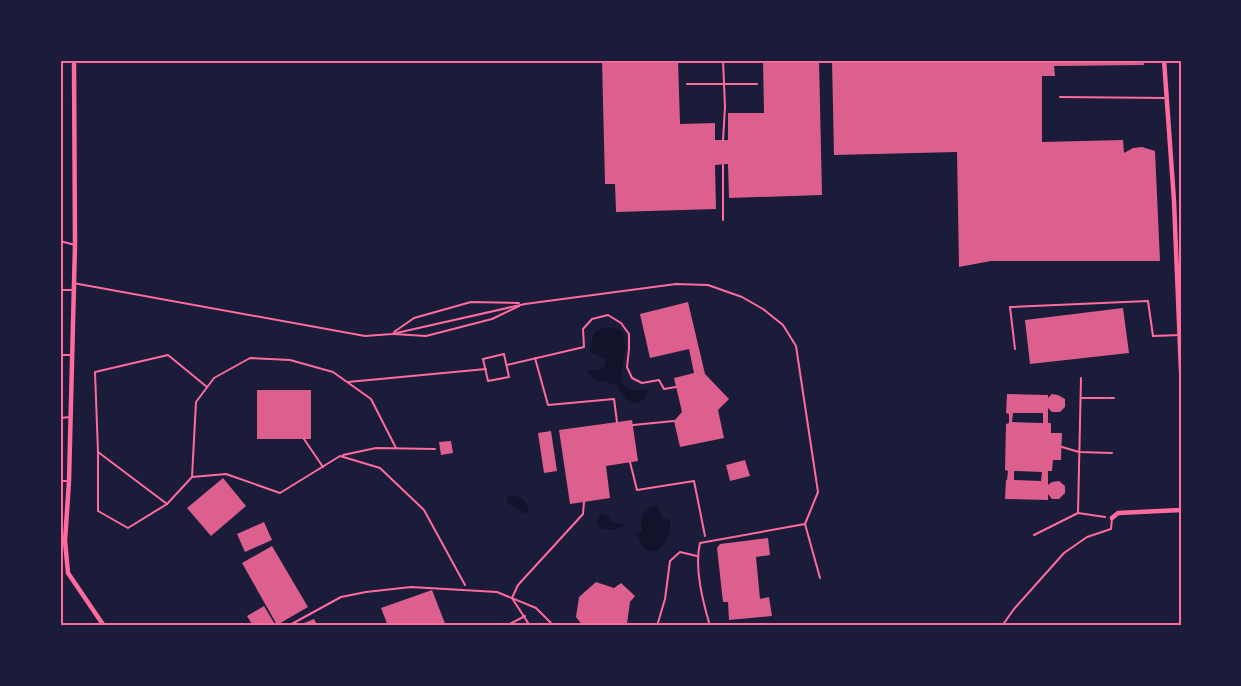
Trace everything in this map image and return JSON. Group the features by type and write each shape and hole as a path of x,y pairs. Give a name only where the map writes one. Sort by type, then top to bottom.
{"street":[{"path":"74,60 75,246 71,417 69,481 62,541 68,573 104,626"},
{"path":"1164,60 1174,201 1181,371"},
{"path":"1112,518 1118,513 1181,510"}],"lane":[{"path":"723,60 723,140"},
{"path":"687,84 757,84"},
{"path":"1060,98 1166,98"},
{"path":"723,165 723,220"},
{"path":"60,241 75,246"},
{"path":"73,283 365,336 392,334 426,336 492,319 525,304"},
{"path":"392,334 525,304 676,284 708,285 742,297 764,309 783,325 796,346 818,492 805,524 820,578"},
{"path":"60,290 73,290"},
{"path":"1015,349 1011,307 1148,301 1153,336 1180,334"},
{"path":"392,334 414,318 471,302 525,304"},
{"path":"60,355 72,355"},
{"path":"60,417 71,417"},
{"path":"60,481 69,481"},
{"path":"512,598 518,585 583,514 584,502"},
{"path":"1002,626 1014,609 1064,553 1087,537 1111,529 1112,518"},
{"path":"710,626 704,604 697,555 700,543 805,524"},
{"path":"657,626 666,599 670,561 680,552 697,555"},
{"path":"288,626 341,597 411,587 497,592 536,608 554,626"},
{"path":"512,598 530,626"},
{"path":"506,626 525,616"}],"path":[{"path":"507,364 584,347 583,329 592,319 608,315 621,323 629,334 627,367 632,378 642,383 659,380 664,389 676,387"},
{"path":"504,354 507,364 509,377 488,381 483,359 504,354"},
{"path":"207,387 168,355 95,372 98,511 128,528 167,504 192,477 196,402 214,378 250,358 290,360 333,372 371,399 396,448"},
{"path":"535,358 548,405 614,399 617,422"},
{"path":"347,382 486,369"},
{"path":"1078,513 1081,378"},
{"path":"1081,398 1114,398"},
{"path":"633,425 674,421"},
{"path":"304,439 323,467"},
{"path":"1062,447 1079,452 1112,453"},
{"path":"192,477 226,474 280,493 340,456 376,448 435,449"},
{"path":"98,452 167,504"},
{"path":"340,456 380,468 424,510 468,590"},
{"path":"630,462 636,490 694,481 706,542"},
{"path":"1034,535 1078,513 1112,518"}],"shaded area":[{"path":"615,328 622,333 625,350 622,380 626,387 634,390 649,389 641,401 636,403 628,400 617,385 596,380 586,371 597,370 605,366 605,358 590,353 596,331"},
{"path":"514,496 525,502 529,510 526,514 507,503 507,497"},
{"path":"658,505 662,518 671,520 670,530 661,547 656,551 646,550 635,534 642,532 643,514"},
{"path":"600,514 608,516 613,523 625,524 617,528 602,529 597,525"}],"building":[{"path":"602,60 678,60 680,124 715,123 715,140 728,140 728,113 764,113 763,60 819,60 822,195 729,198 728,164 715,165 716,209 616,212 615,184 605,184"},
{"path":"832,60 1144,60 1144,65 1054,66 1055,76 1042,76 1042,142 1123,140 1124,153 1133,148 1142,147 1155,151 1160,261 991,261 959,267 957,152 834,155"},
{"path":"688,302 705,374 729,399 718,410 724,438 680,447 674,421 682,412 674,378 694,373 689,349 650,358 640,314"},
{"path":"1123,308 1129,353 1030,364 1025,320"},
{"path":"257,390 311,390 311,439 257,439"},
{"path":"1007,394 1048,395 1048,398 1052,394 1065,399 1065,407 1060,412 1052,412 1048,408 1051,433 1062,433 1061,460 1053,460 1052,471 1048,471 1048,485 1059,481 1065,486 1065,493 1059,499 1052,499 1048,494 1048,500 1005,499 1008,471 1005,470 1006,424 1009,423 1009,414 1006,413","holes":["1013,413 1043,413 1043,423 1012,422","1014,471 1042,472 1041,481 1014,480"]},
{"path":"632,420 638,461 606,466 610,498 570,504 559,430"},
{"path":"551,431 557,471 544,473 538,433"},
{"path":"451,441 453,453 441,455 439,442"},
{"path":"745,460 750,476 730,481 726,465"},
{"path":"223,478 246,506 211,536 187,508"},
{"path":"264,522 272,540 245,552 237,534"},
{"path":"768,538 770,555 756,557 760,599 769,597 772,616 729,620 728,602 723,602 717,548 720,544"},
{"path":"272,546 308,607 277,625 242,563"},
{"path":"596,582 614,588 621,583 635,596 630,602 627,624 624,626 583,626 576,617 579,597"},
{"path":"432,590 446,626 388,626 381,608"},
{"path":"264,606 276,626 253,626 247,616"},
{"path":"314,619 318,626 297,626"}]}
